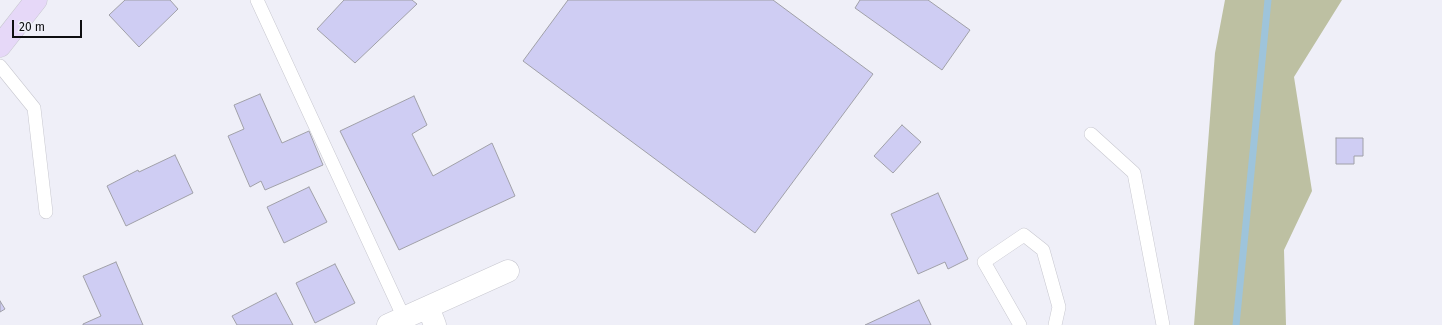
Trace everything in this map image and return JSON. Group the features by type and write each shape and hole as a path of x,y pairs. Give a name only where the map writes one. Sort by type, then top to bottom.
{"street":[{"path":"0,46 36,0"},
{"path":"396,321 432,316 508,271"}],"lane":[{"path":"257,0 396,321"},
{"path":"0,66 34,108 46,212"},
{"path":"1091,134 1134,173 1163,325"},
{"path":"1020,325 984,262 1024,235 1043,250 1059,308 1055,325"}],"green space":[{"path":"1225,0 1342,0 1294,77 1312,191 1284,250 1286,325 1194,325 1215,53"}],"building":[{"path":"125,0 170,0 178,9 139,47 109,15"},
{"path":"344,0 412,0 417,4 355,63 317,29"},
{"path":"568,0 773,0 873,74 755,233 523,61"},
{"path":"860,0 928,0 970,30 942,70 855,8"},
{"path":"260,94 282,143 309,131 323,165 265,190 261,181 250,187 228,136 244,129 234,105"},
{"path":"414,96 427,125 412,134 433,176 492,143 515,196 399,250 340,131"},
{"path":"902,125 921,142 893,173 874,156"},
{"path":"1336,138 1363,138 1363,156 1354,156 1354,164 1336,164"},
{"path":"175,155 193,193 126,226 107,186 138,170 139,172"},
{"path":"309,187 327,222 284,243 267,207"},
{"path":"938,193 968,259 948,269 945,262 918,274 891,214"},
{"path":"116,262 143,325 83,325 101,316 83,276"},
{"path":"335,264 355,303 315,323 296,283"},
{"path":"276,293 293,325 237,325 232,316"},
{"path":"919,300 931,325 865,325"},
{"path":"0,301 5,309 0,312"}],"waterway":[{"path":"1236,325 1268,0"}]}
